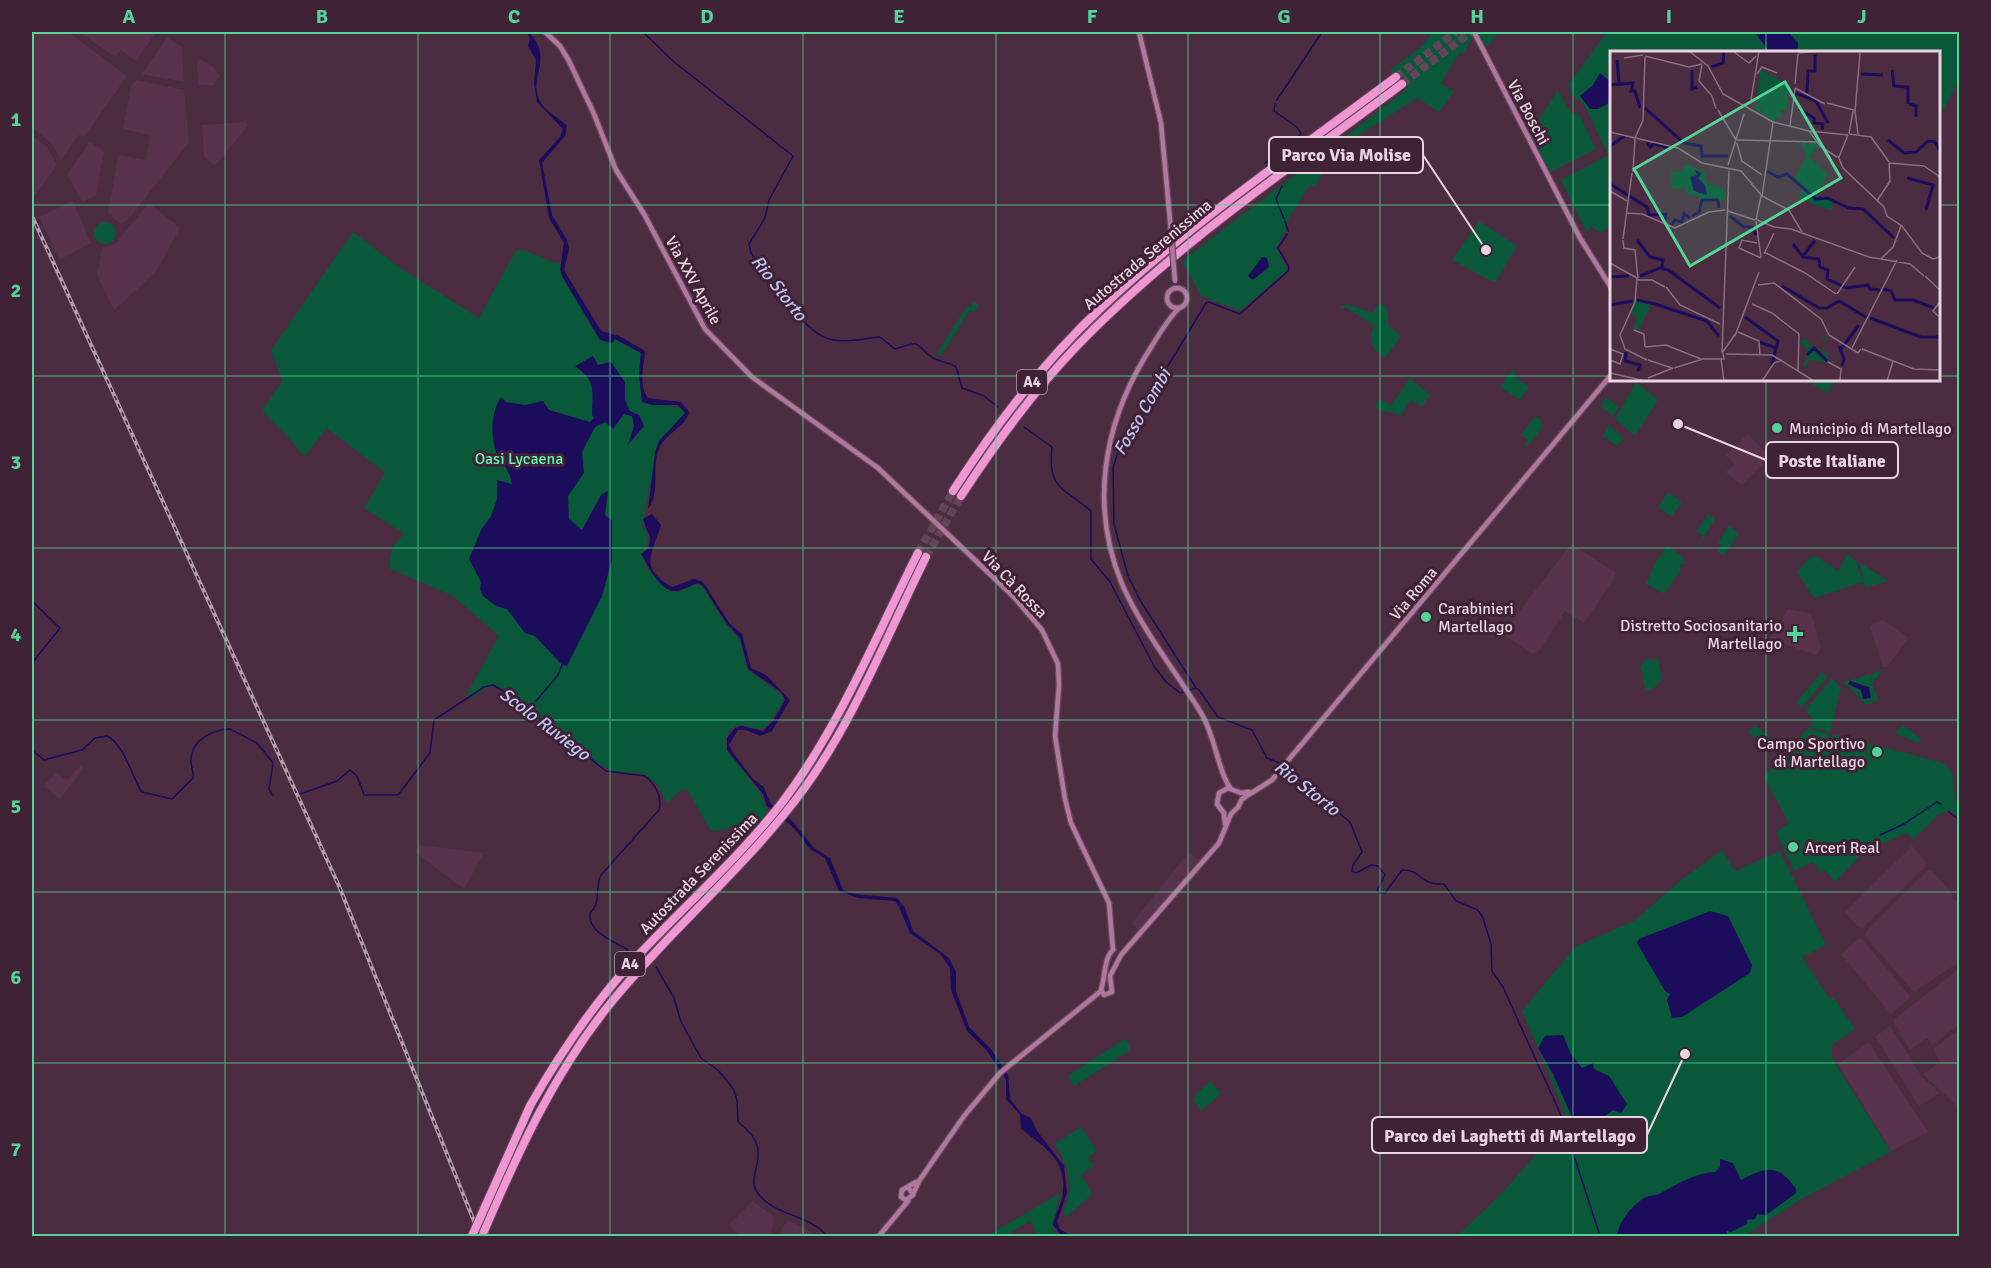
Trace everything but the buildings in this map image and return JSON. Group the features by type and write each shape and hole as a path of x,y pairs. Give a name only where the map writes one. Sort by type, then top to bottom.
{"highway":[{"name":"Autostrada Serenissima","path":"953,491 987,440 1038,374 1101,308 1183,237 1396,77"},
{"name":"Autostrada Serenissima","path":"961,496 1030,399 1107,315 1190,244 1402,84"},
{"name":"Autostrada Serenissima","path":"482,1236 539,1109 572,1056 613,1000 754,843 838,716 918,553"},
{"name":"Autostrada Serenissima","path":"472,1236 530,1106 564,1050 604,994 788,810 846,721 926,557"}],"main road":[{"name":"Via XXV Aprile","path":"545,32 563,51 572,67 597,120 616,170 650,223 697,317 714,339 774,394 856,451"},
{"path":"1139,32 1162,134 1175,281 1167,296 1168,319"},
{"name":"Via Boschi","path":"1474,32 1562,204 1594,264 1610,288"},
{"path":"1175,281 1187,298 1168,319 1135,374 1116,415 1106,459 1104,507 1111,549 1122,584 1211,732 1231,789"},
{"path":"1172,290 1180,289"},
{"path":"1169,304 1179,308"},
{"name":"Via Roma","path":"1241,801 1251,792 1272,780 1610,375"},
{"name":"Via Cà Rossa","path":"856,451 921,507 1009,592 1035,620 1050,642 1059,677 1055,736 1062,788 1071,823 1109,903 1113,950"},
{"path":"1223,770 1221,791 1217,801 1222,810 1225,830"},
{"path":"1221,791 1231,789 1238,792 1251,792"},
{"path":"1101,992 1107,995 1112,992 1111,974 1121,955 1216,847 1241,801 1238,792"},
{"path":"1222,810 1233,812"},
{"path":"879,1236 913,1194 919,1181 973,1104 1000,1073 1101,992 1107,956 1113,950 1121,955"},
{"path":"897,1211 903,1189 919,1181"},
{"path":"909,1188 913,1194"},
{"path":"901,1196 908,1200"}],"shaded area":[{"path":"32,32 68,32 127,76 84,137 79,135 61,160 52,144 32,127"},
{"path":"79,32 156,32 136,61 121,50 116,56 112,55"},
{"path":"522,32 529,32 540,51 537,82 539,99 544,107 567,126 565,136 542,163 552,215 567,240 569,249 564,270 601,331 619,336 645,351 642,382 648,398 681,402 689,412 687,418 659,449 654,496 648,509 655,452 659,441 685,413 678,405 652,405 642,402 639,374 641,353 615,339 612,343 600,340 563,278 560,270 564,243 549,218 539,160 560,137 563,129 537,102 534,84 536,60 528,46 530,39 528,34"},
{"path":"1758,32 1792,32 1791,35 1798,43 1798,48 1794,51 1769,51 1756,34"},
{"path":"167,37 182,47 184,82 142,74"},
{"path":"200,59 213,67 220,76 213,85 198,85 197,64"},
{"path":"1600,73 1610,81 1610,103 1598,109 1590,109 1580,96 1593,85"},
{"path":"137,80 184,90 189,142 127,221 120,224 108,213 118,155 146,160 150,135 123,129 131,85"},
{"path":"246,122 248,126 215,166 204,157 202,125"},
{"path":"32,135 48,148 57,165 32,200"},
{"path":"90,142 104,151 96,196 82,202 67,174"},
{"path":"73,201 91,243 59,260 39,217"},
{"path":"149,203 180,228 156,272 114,310 97,275 102,248 115,244"},
{"path":"1262,257 1267,258 1269,267 1253,280 1248,276"},
{"path":"593,356 598,365 611,362 625,382 625,400 630,411 639,415 644,426 628,445 634,426 632,416 624,414 613,429 605,422 595,427 582,452 584,473 568,496 569,519 582,530 601,495 608,491 605,515 612,520 612,560 602,596 567,666 562,665 535,636 525,633 507,609 496,606 483,596 480,589 481,582 469,559 481,530 491,516 497,499 497,480 512,484 497,454 493,440 493,417 501,397 506,402 525,405 543,401 549,410 590,422 594,418 592,415 592,387 587,377 575,366"},
{"path":"1748,434 1770,457 1742,485 1726,472 1735,464 1726,455"},
{"path":"652,514 661,525 650,560 655,573 672,587 694,579 703,582 730,624 742,634 751,668 766,675 790,700 772,731 760,736 746,730 738,730 729,745 734,754 753,779 764,787 770,803 793,822 814,848 830,858 843,890 855,894 897,898 905,908 913,931 949,958 956,972 956,991 969,1027 991,1049 1008,1075 1010,1099 1022,1114 1031,1118 1037,1131 1064,1166 1067,1193 1057,1222 1060,1229 1071,1236 1061,1235 1053,1225 1062,1198 1062,1174 1059,1165 1047,1149 1021,1129 1020,1115 1006,1099 1006,1079 987,1051 967,1031 951,990 950,968 940,954 910,933 895,901 858,898 839,891 825,858 810,849 794,828 767,806 763,794 727,750 727,738 735,728 742,726 763,731 773,721 785,700 781,692 748,669 740,638 726,623 703,586 698,583 681,590 669,590 655,577 641,554 649,548 650,538 643,519"},
{"path":"1571,544 1616,573 1584,623 1565,611 1539,651 1533,654 1502,634"},
{"name":"Distretto Sociosanitario Martellago","path":"1788,609 1811,613 1821,647 1817,655 1769,639"},
{"path":"1884,620 1909,638 1887,667 1883,667 1870,627 1873,623"},
{"path":"1850,681 1869,687 1871,698 1863,699 1861,690 1848,684"},
{"path":"81,765 84,768 60,799 43,786 57,773 67,780"},
{"path":"420,845 484,853 464,889 415,852"},
{"path":"1912,846 1925,861 1926,866 1863,928 1858,927 1845,912"},
{"path":"1189,852 1199,860 1140,933 1132,923"},
{"path":"1928,870 1932,870 1953,895 1952,898 1959,903 1959,962 1914,992 1883,957 1885,955 1882,956 1865,936 1866,931"},
{"path":"1710,911 1728,916 1752,965 1750,973 1682,1017 1672,1018 1667,1000 1670,994 1665,991 1637,943 1639,939"},
{"path":"1858,939 1862,939 1909,995 1909,999 1891,1014 1841,954"},
{"path":"1959,969 1959,1025 1932,1045 1927,1038 1910,1050 1893,1020"},
{"path":"1890,1026 1922,1077 1940,1093 1919,1106 1875,1037"},
{"path":"1956,1032 1960,1037 1959,1108 1923,1074 1940,1062 1933,1049"},
{"path":"1563,1035 1571,1054 1582,1068 1593,1063 1594,1069 1609,1076 1627,1104 1621,1113 1613,1110 1597,1122 1595,1134 1601,1144 1598,1148 1587,1152 1553,1074 1538,1048 1545,1036"},
{"path":"1869,1042 1928,1132 1891,1151 1838,1064"},
{"path":"1720,1159 1733,1163 1741,1180 1765,1170 1778,1171 1790,1181 1796,1193 1766,1215 1757,1214 1755,1219 1747,1220 1747,1224 1731,1232 1727,1231 1726,1236 1617,1236 1623,1219 1641,1200 1693,1177 1715,1172 1720,1167"},
{"path":"753,1201 774,1217 771,1236 740,1236 729,1225"},
{"path":"787,1220 802,1227 816,1236 778,1236"}],"green space":[{"path":"1432,32 1469,32 1472,38 1463,54 1459,53 1441,83 1454,92 1439,112 1417,98 1361,134 1342,158 1335,153 1315,187 1310,185 1287,221 1288,226 1276,248 1287,270 1240,311 1201,296 1183,262 1187,257 1406,90 1390,70 1423,45"},
{"path":"1478,32 1500,32 1486,47"},
{"path":"1607,32 1959,32 1959,80 1940,116 1940,51 1610,51 1610,227 1601,233 1592,227 1586,231 1561,180 1608,155 1584,105 1572,95 1569,84"},
{"path":"1558,90 1572,115 1578,112 1596,149 1550,172 1530,133"},
{"path":"1479,221 1517,246 1495,283 1452,260"},
{"path":"105,222 113,225 116,233 113,241 105,244 97,241 94,233 97,225"},
{"name":"Oasi Lycaena","path":"353,232 400,268 479,318 516,250 530,252 549,261 561,263 563,278 600,340 612,343 615,339 641,353 639,374 642,402 683,408 685,413 683,418 659,440 642,526 648,535 644,565 671,592 697,584 703,587 724,622 740,640 747,669 782,695 783,702 765,728 737,726 729,732 725,741 727,751 759,791 767,809 763,822 723,830 710,830 687,789 681,790 667,803 658,787 647,776 617,772 588,758 501,688 492,685 470,698 466,695 499,636 453,596 390,569 392,550 404,534 364,508 385,473 327,428 304,457 292,441 262,411 282,381 271,350"},
{"path":"974,301 979,305 974,312 970,310 941,356 936,354 967,306 970,307"},
{"path":"1380,303 1388,309 1388,325 1401,336 1385,358 1372,345 1371,336 1374,326 1347,308 1338,308 1347,304 1373,313"},
{"path":"1512,370 1516,373 1514,376 1529,387 1520,400 1500,387"},
{"path":"1410,378 1430,395 1422,407 1411,400 1401,415 1410,423 1398,414 1378,410 1376,406 1379,399 1391,405"},
{"path":"1814,381 1834,381 1827,393 1812,384"},
{"path":"1636,382 1658,400 1635,436 1615,419"},
{"path":"1606,397 1619,407 1613,416 1600,406"},
{"path":"1535,416 1541,420 1542,429 1527,446 1525,444 1528,440 1521,435"},
{"path":"1609,425 1624,438 1617,446 1602,436"},
{"path":"1668,492 1682,502 1671,517 1658,507"},
{"path":"1708,514 1715,519 1695,552 1703,536 1696,531"},
{"path":"1729,525 1738,536 1723,556 1718,552 1721,546 1718,542"},
{"path":"1667,546 1683,557 1685,563 1680,565 1681,570 1664,594 1646,584 1655,563"},
{"path":"1846,553 1856,561 1863,582 1814,598 1797,572 1810,557 1816,556 1838,571 1846,558"},
{"path":"1859,562 1888,581 1865,588"},
{"path":"1658,658 1662,680 1651,691 1645,689 1640,667 1644,660"},
{"path":"1884,669 1872,683 1878,700 1866,705 1844,682 1870,674 1872,682 1871,674"},
{"path":"1822,672 1827,677 1799,711 1800,706 1796,702"},
{"path":"1832,678 1841,688 1830,732 1810,727 1813,719 1805,710"},
{"path":"1755,725 1774,740 1767,748 1748,732"},
{"path":"1903,725 1921,739 1918,743 1895,733"},
{"path":"1808,728 1829,734 1828,743 1831,743 1833,734 1943,763 1952,772 1958,816 1949,810 1939,814 1913,840 1907,833 1864,852 1835,882 1825,870 1821,873 1813,862 1794,871 1776,832 1789,823 1764,777"},
{"path":"1722,850 1735,871 1780,851 1826,945 1802,957 1829,998 1834,998 1855,1029 1832,1045 1832,1058 1891,1152 1803,1198 1744,1236 1458,1235 1499,1196 1566,1121 1563,1108 1522,1011 1576,946 1634,921 1680,881"},
{"path":"1126,1038 1131,1050 1074,1086 1068,1076"},
{"path":"1211,1081 1221,1094 1201,1111 1193,1100 1196,1094"},
{"path":"1081,1127 1097,1151 1088,1158 1094,1166 1081,1175 1093,1194 1066,1217 1063,1213 1068,1195 1068,1177 1063,1160 1054,1144"},
{"path":"1058,1191 1059,1200 1053,1231 1060,1236 1038,1236 1030,1221 1005,1236 987,1236 1055,1196"}],"waterway":[{"name":"Rio Storto","path":"643,32 673,61 793,156 769,200 765,218 749,244 751,253 799,317 810,328 833,340 851,341 880,337 895,349 917,344 933,358 956,367 962,388 984,396 998,407"},
{"name":"Fosso Combi","path":"1277,100 1322,32"},
{"name":"Fosso Combi","path":"1265,163 1292,144 1301,134 1297,127 1274,111 1275,103"},
{"name":"Fosso Combi","path":"1282,186 1276,199 1284,219"},
{"name":"Fosso Combi","path":"1285,221 1288,231"},
{"name":"Fosso Combi","path":"1196,688 1140,600 1128,576 1114,524 1113,468 1117,455 1154,389 1206,303 1209,302 1240,314 1288,271 1289,267 1278,248 1287,234"},
{"name":"Rio Storto","path":"1024,427 1052,447 1051,461 1055,480 1066,492 1091,511 1091,559 1110,582 1154,666 1166,682 1180,693 1196,688 1199,690 1218,717 1252,730 1267,758 1282,764"},
{"name":"Scolo Ruviego","path":"32,601 60,628 32,663"},
{"path":"536,701 558,675 562,665"},
{"name":"Scolo Ruviego","path":"300,794 337,781 350,770 357,776 364,795 398,795 430,753 434,720 484,687 493,685 507,693 606,771 645,776 657,791 660,800 659,810 601,875 596,904 590,913 590,920 597,931 628,950"},
{"name":"Scolo Ruviego","path":"32,750 44,760 82,750 95,738 107,736 123,753 142,792 172,799 193,778 192,752 199,741 217,731 230,729 257,743 273,763 269,789 272,795"},
{"name":"Rio Storto","path":"1285,768 1350,822 1362,852 1353,865 1352,871 1356,873 1371,865 1378,866 1385,875 1377,890 1379,893 1385,893 1402,870 1409,871 1429,882 1444,884 1456,901 1478,910 1483,918 1491,944 1492,971 1503,987 1560,1113 1600,1236"},
{"path":"1880,835 1904,824 1937,802 1941,804"},
{"path":"1949,812 1957,818"},
{"path":"656,967 674,998 681,1022 701,1058 719,1071 734,1090 738,1122 750,1133 756,1143 758,1161 754,1185 757,1192 772,1206 811,1223 827,1236"}],"tunnel":[{"path":"1396,77 1456,32"},
{"path":"1402,84 1471,32"},
{"path":"918,553 953,491"},
{"path":"926,557 961,496"}],"railway":[{"path":"32,216 339,886 480,1236"}],"place":[{"name":"Parco Via Molise","path":"1486,250"},
{"name":"Poste Italiane","path":"1678,424"},
{"name":"Municipio di Martellago","path":"1777,428"},
{"name":"Carabinieri Martellago","path":"1426,617"},
{"name":"Distretto Sociosanitario Martellago","path":"1795,634"},
{"name":"Campo Sportivo di Martellago","path":"1877,752"},
{"name":"Arceri Real","path":"1793,847"},
{"name":"Parco dei Laghetti di Martellago","path":"1685,1054"}]}
